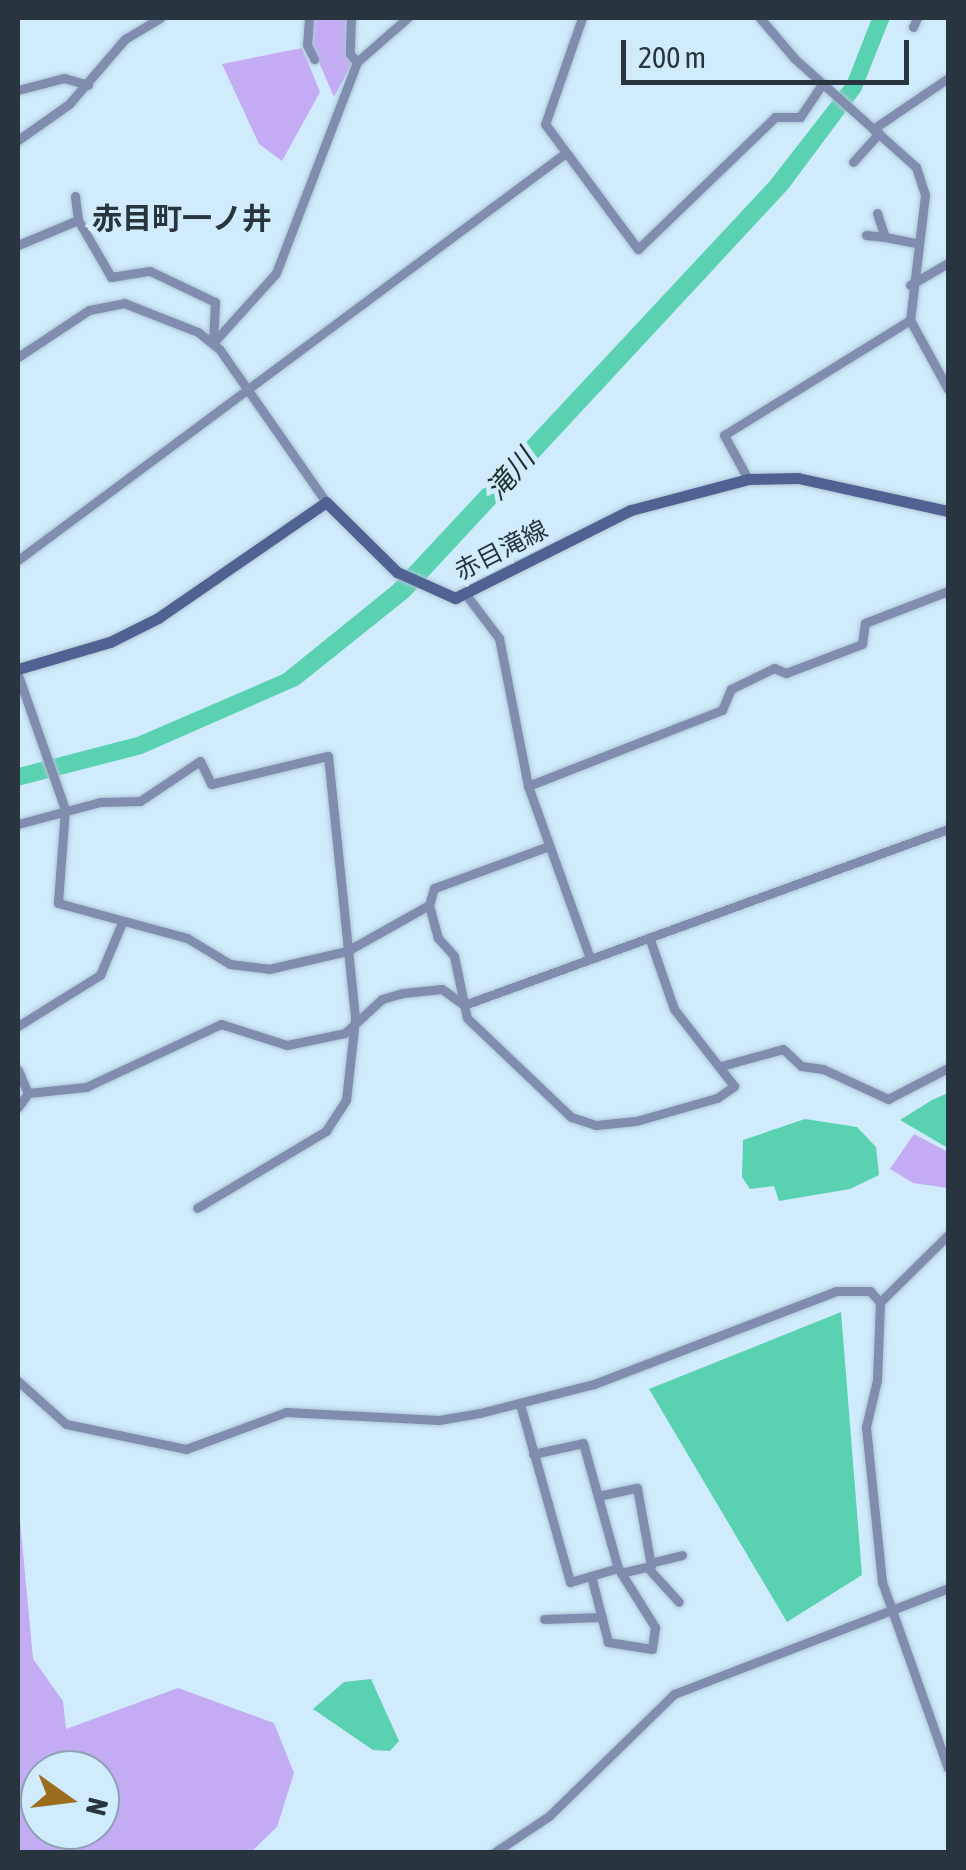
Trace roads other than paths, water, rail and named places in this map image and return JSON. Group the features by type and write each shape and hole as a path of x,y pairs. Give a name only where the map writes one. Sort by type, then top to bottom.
{"main road":[{"name":"赤目滝線","path":"326,502 397,572 438,593 467,596 600,522 748,479 798,478 948,511"},
{"path":"18,672 110,642 158,618 326,502"}],"street":[{"path":"18,140 88,85 125,38 160,18"},
{"path":"310,18 307,45 314,60"},
{"path":"351,18 350,54 357,62"},
{"path":"213,344 241,320 276,273 357,62 406,18"},
{"path":"582,18 545,124 638,249 775,117 800,117 824,86"},
{"path":"764,19 824,86 907,156 922,180 910,320 948,390"},
{"path":"18,90 64,78 88,85"},
{"path":"853,162 876,131 948,78"},
{"path":"18,560 564,154"},
{"path":"75,196 78,220 112,277 150,271 215,302 213,344"},
{"path":"877,213 886,237"},
{"path":"18,246 78,220"},
{"path":"866,235 917,243"},
{"path":"910,286 948,262"},
{"path":"18,357 89,310 124,303 213,344 326,502"},
{"path":"748,479 724,435 910,320"},
{"path":"528,786 722,710 731,688 774,668 786,673 862,644 866,623 948,591"},
{"path":"467,596 500,638 528,786 590,958"},
{"path":"18,672 66,808 58,902 120,925 188,938 230,964 269,969 348,952 429,905"},
{"path":"18,824 66,808 140,800 200,761 211,784 328,756 355,1020 350,1084 326,1131 198,1208"},
{"path":"464,1005 948,829"},
{"path":"549,846 434,888 429,905 438,938 454,956 467,1018 570,1117 596,1125 636,1121 728,1094 734,1086 674,1008 649,937"},
{"path":"18,1026 100,975 120,925"},
{"path":"18,1107 28,1093 86,1086 221,1024 288,1045 345,1033 355,1020 403,993 442,989 464,1005"},
{"path":"720,1066 783,1049 801,1066 823,1069 888,1100 948,1068"},
{"path":"18,1070 28,1093"},
{"path":"948,1235 880,1302 877,1380 866,1428 882,1582 948,1768"},
{"path":"18,1381 66,1424 164,1448 186,1449 286,1412 439,1420 520,1404 594,1384 836,1291 870,1292 880,1302"},
{"path":"520,1404 570,1582 682,1555"},
{"path":"533,1454 583,1442 620,1571 654,1627 652,1650 608,1642 592,1576"},
{"path":"598,1496 637,1488 649,1565 680,1602"},
{"path":"495,1852 548,1816 674,1694 948,1588"},
{"path":"544,1619 602,1618"}],"water":[{"name":"滝川","path":"872,18 890,18 861,91 788,189 409,597 299,685 142,754 18,786 18,768 137,737 283,674 393,585 770,181 847,82"},
{"path":"948,1093 948,1148 900,1120 932,1100"},
{"path":"805,1119 857,1127 876,1147 879,1175 850,1189 779,1201 774,1186 750,1189 742,1177 743,1140"},
{"path":"841,1312 862,1575 787,1622 649,1389"},
{"path":"371,1679 399,1741 390,1751 373,1750 313,1709 344,1682"}],"district":[{"name":"赤目町一ノ井","path":"182,218"}]}
